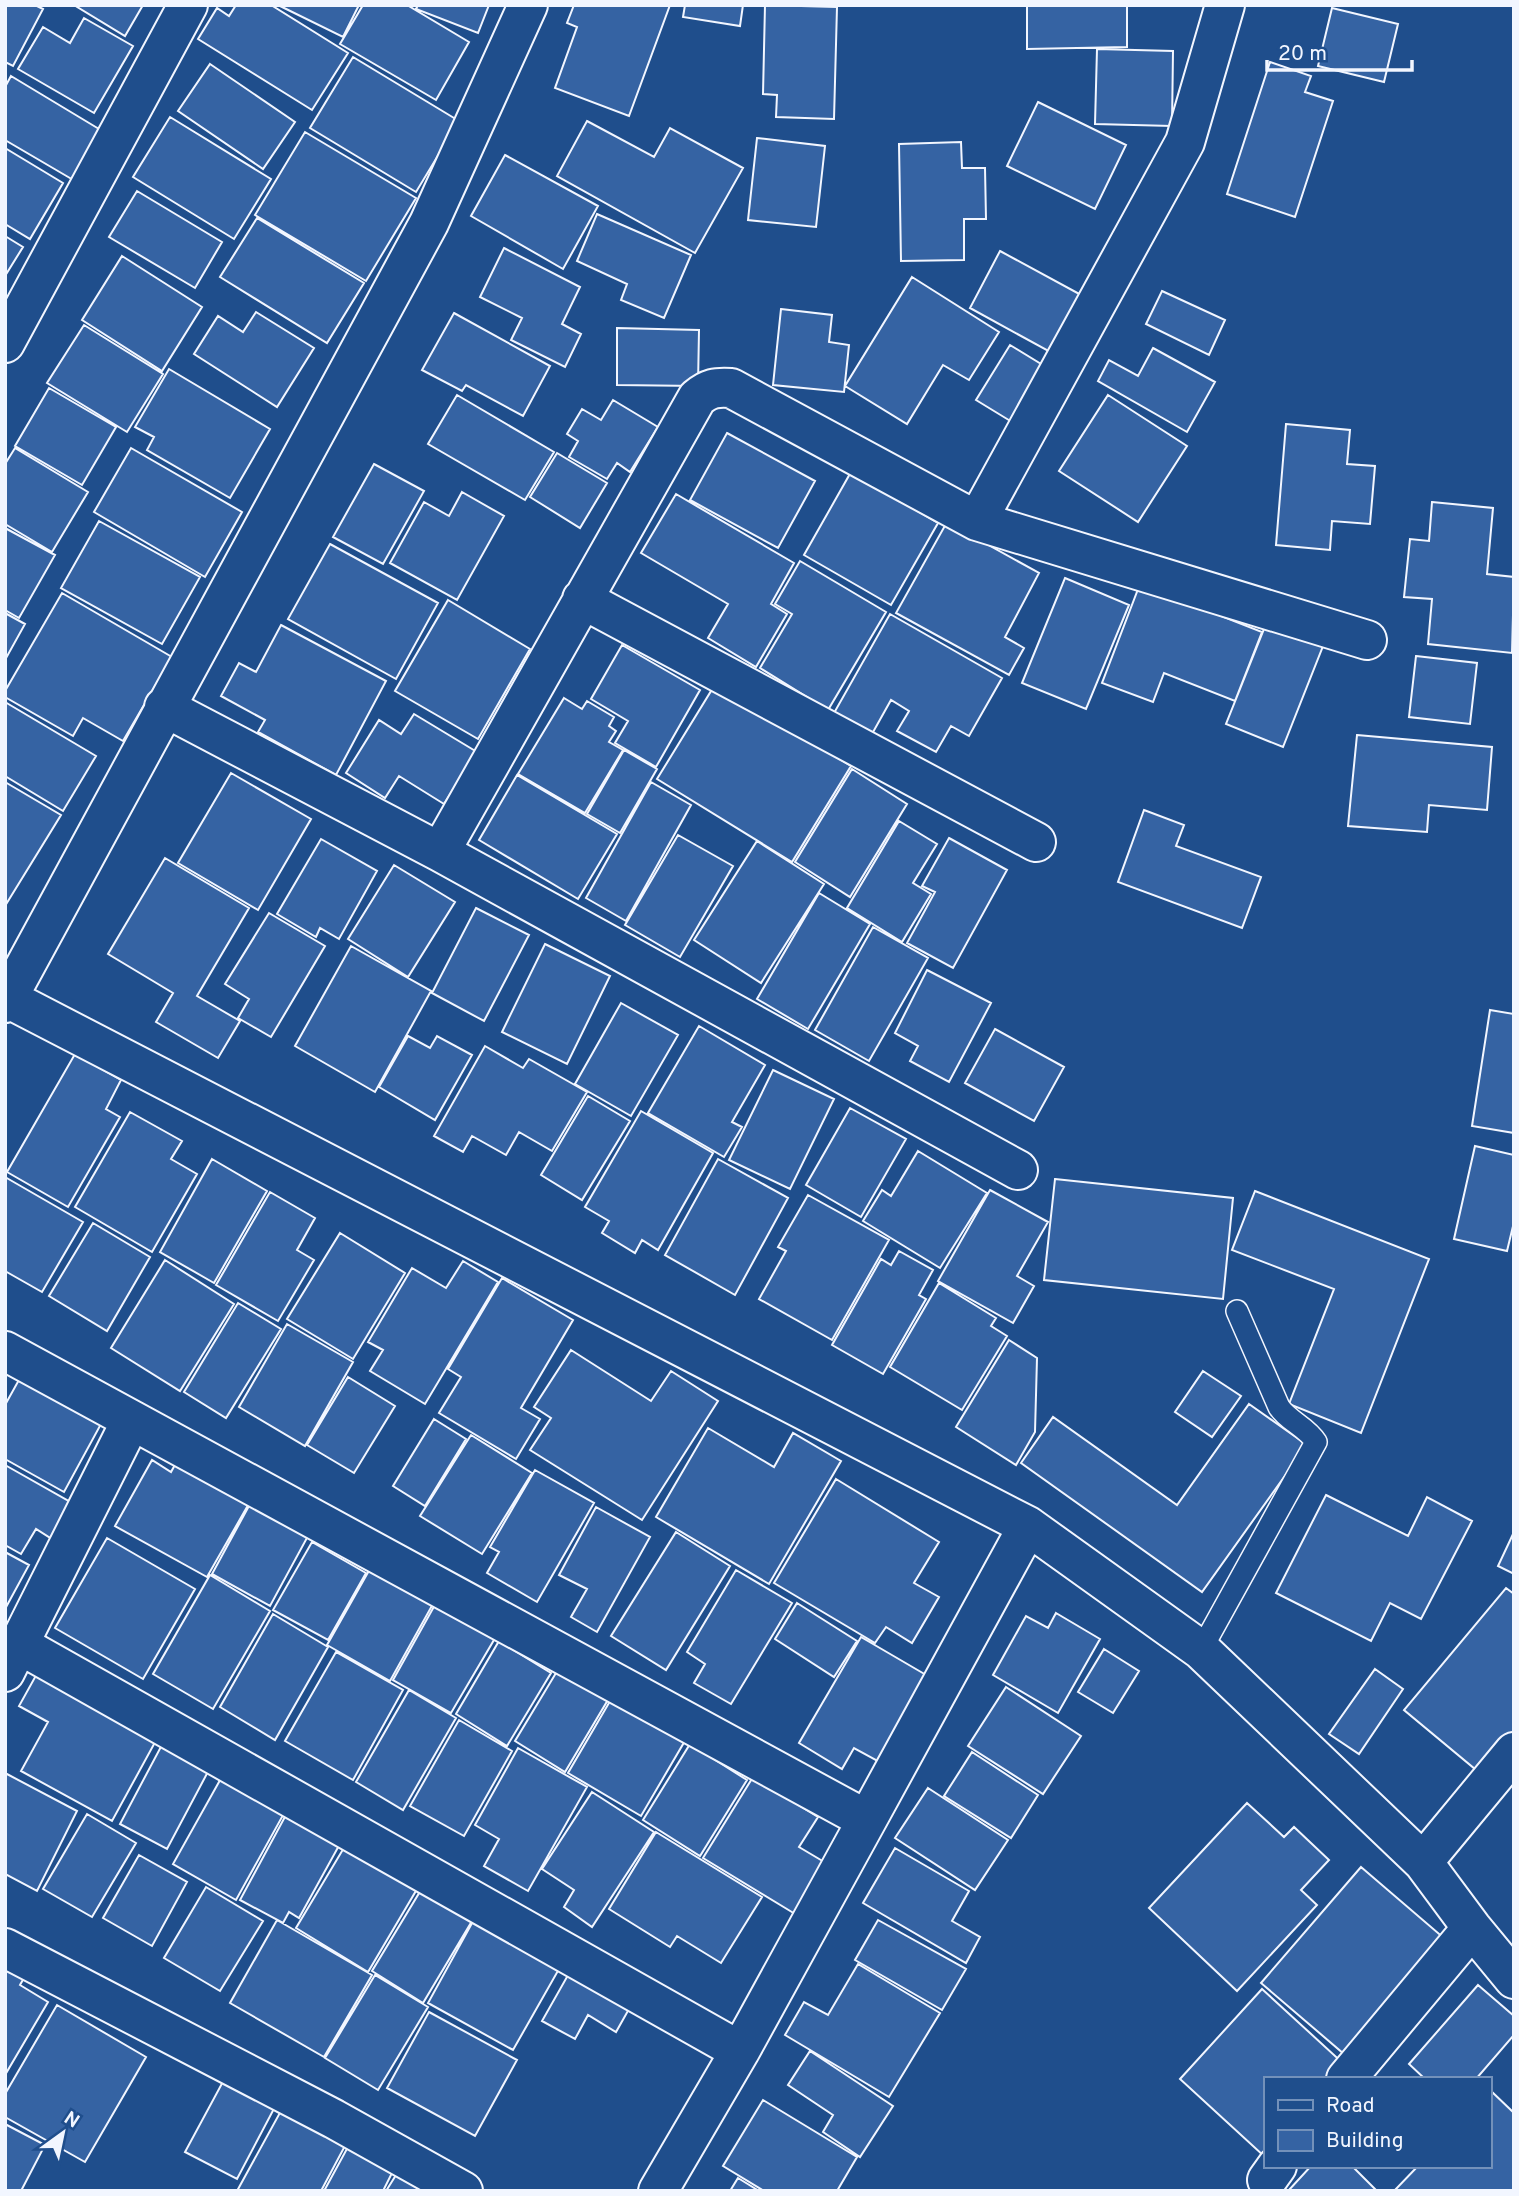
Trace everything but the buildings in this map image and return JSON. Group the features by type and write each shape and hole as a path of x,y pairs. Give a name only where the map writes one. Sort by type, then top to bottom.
{"street":[{"path":"5,343 188,5"},
{"path":"528,5 429,223 6,999 1028,1526 1201,1650 1423,1862 1514,1979"},
{"path":"977,521 1185,142 1225,5"},
{"path":"440,852 697,398 708,389 731,388 977,521 1367,640"},
{"path":"582,599 1036,842"},
{"path":"164,708 440,852 1018,1170"},
{"path":"5,1352 867,1820"},
{"path":"131,1421 13,1658 740,2051"},
{"path":"658,2191 740,2051 1028,1526"},
{"path":"1423,1862 1514,1752"},
{"path":"1348,2077 1472,1927"},
{"path":"5,1948 334,2119 463,2191"}],"lane":[{"path":"1201,1650 1316,1442 1279,1407 1237,1311"}]}
